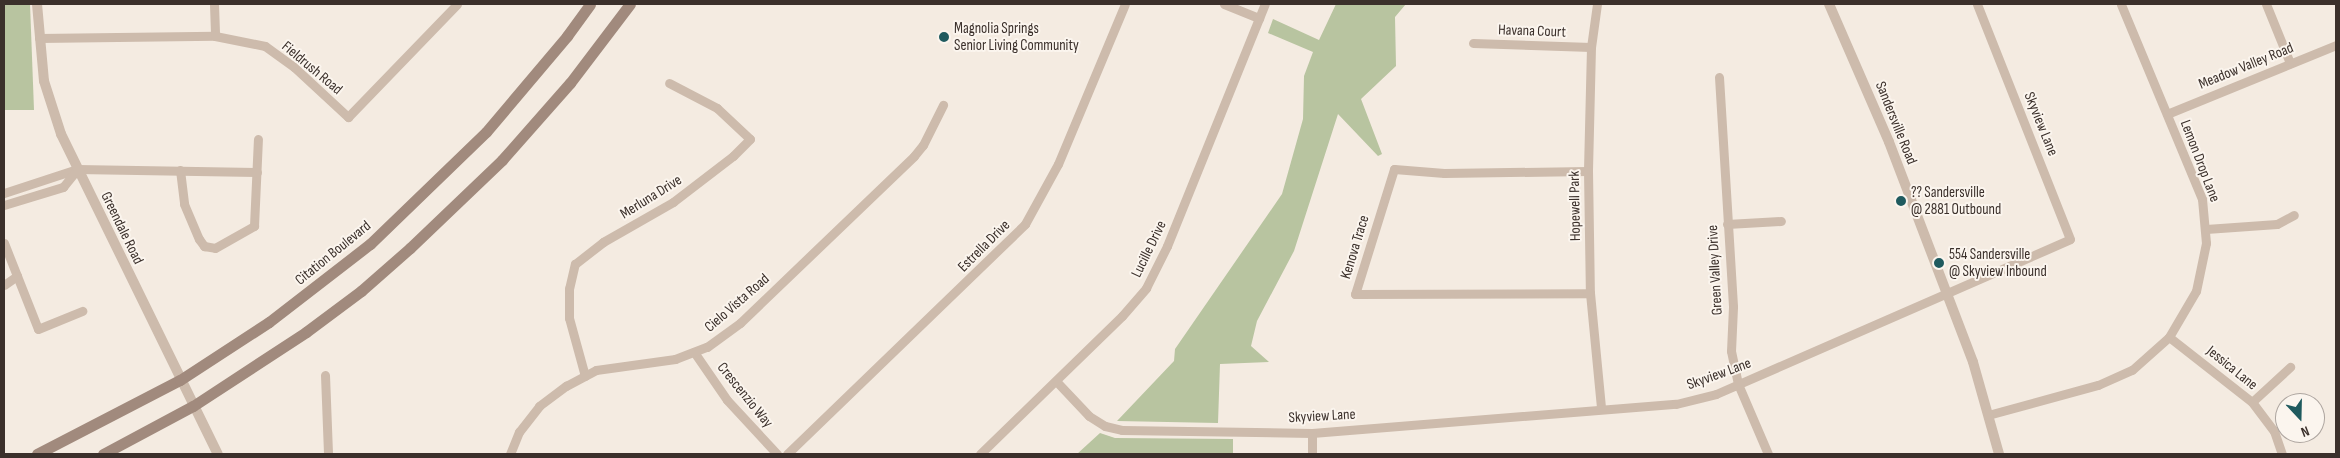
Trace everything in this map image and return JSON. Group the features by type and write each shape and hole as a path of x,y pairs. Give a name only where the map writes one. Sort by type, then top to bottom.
{"main road":[{"name":"Citation Boulevard","path":"37,454 180,380 269,322 370,244 486,132 567,36 590,4"},
{"path":"103,454 194,406 306,332 410,248 502,160 570,83 630,4"}],"street":[{"name":"Greendale Road","path":"36,4 44,81 61,134 180,380 218,454"},
{"path":"214,4 215,36"},
{"name":"Fieldrush Road","path":"39,38 215,36 264,46 294,67 348,117 456,4"},
{"name":"Estrella Drive","path":"787,454 1025,224 1058,164 1125,4"},
{"path":"1224,4 1259,18"},
{"name":"Lucille Drive","path":"980,454 1122,316 1146,288 1167,246 1265,4"},
{"name":"Hopewell Park","path":"1597,4 1591,47 1588,171 1590,293 1601,408"},
{"name":"Sandersville Road","path":"1829,4 1889,142 1947,295 1988,415 1999,454"},
{"name":"Skyview Lane","path":"1056,382 1088,416 1105,426 1122,430 1312,432 1601,408 1676,404 1716,394 1947,295 2070,239 1977,4"},
{"name":"Lemon Drop Lane","path":"1988,415 2118,377 2146,361 2169,337 2196,291 2206,229 2200,192 2121,4"},
{"path":"2266,4 2290,63"},
{"name":"Havana Court","path":"1473,43 1591,47"},
{"name":"Meadow Valley Road","path":"2166,114 2336,45"},
{"name":"Green Valley Drive","path":"1719,77 1733,307 1731,351 1738,384 1768,454"},
{"name":"Merluna Drive","path":"585,376 569,318 569,289 575,264 603,242 673,202 733,156 750,139 717,108 669,83"},
{"name":"Cielo Vista Road","path":"510,454 519,432 539,406 585,376 596,370 675,359 707,347 740,322 914,156 923,145 943,105"},
{"path":"180,170 184,204 199,239 204,246 215,248 254,226 258,139"},
{"name":"Kenova Trace","path":"1588,171 1444,174 1394,169 1355,294 1590,293"},
{"path":"4,205 62,186 78,170"},
{"path":"4,193 78,170 257,172"},
{"path":"2206,229 2277,224 2294,215"},
{"path":"1727,224 1781,220"},
{"path":"4,243 38,329 82,311"},
{"path":"4,285 17,276"},
{"name":"Jessica Lane","path":"2169,337 2252,402 2274,431 2282,454"},
{"name":"Crescenzio Way","path":"694,352 727,400 777,454"},
{"path":"2252,402 2290,367"},
{"path":"325,375 328,454"},
{"path":"1312,432 1312,454"}],"green space":[{"path":"4,4 30,4 34,110 4,110"},
{"path":"1336,4 1406,4 1395,17 1396,66 1361,99 1382,154 1378,156 1338,114 1294,251 1257,321 1251,346 1269,362 1220,364 1218,423 1117,421 1174,361 1175,349 1282,194 1303,119 1304,76 1313,52 1268,33 1273,19 1319,40"},
{"path":"1100,433 1115,438 1233,439 1233,454 1077,454"}],"place":[{"name":"Magnolia Springs Senior Living Community","path":"944,37"},
{"name":"?? Sandersville @ 2881 Outbound","path":"1901,201"},
{"name":"554 Sandersville @ Skyview Inbound","path":"1939,263"}]}
